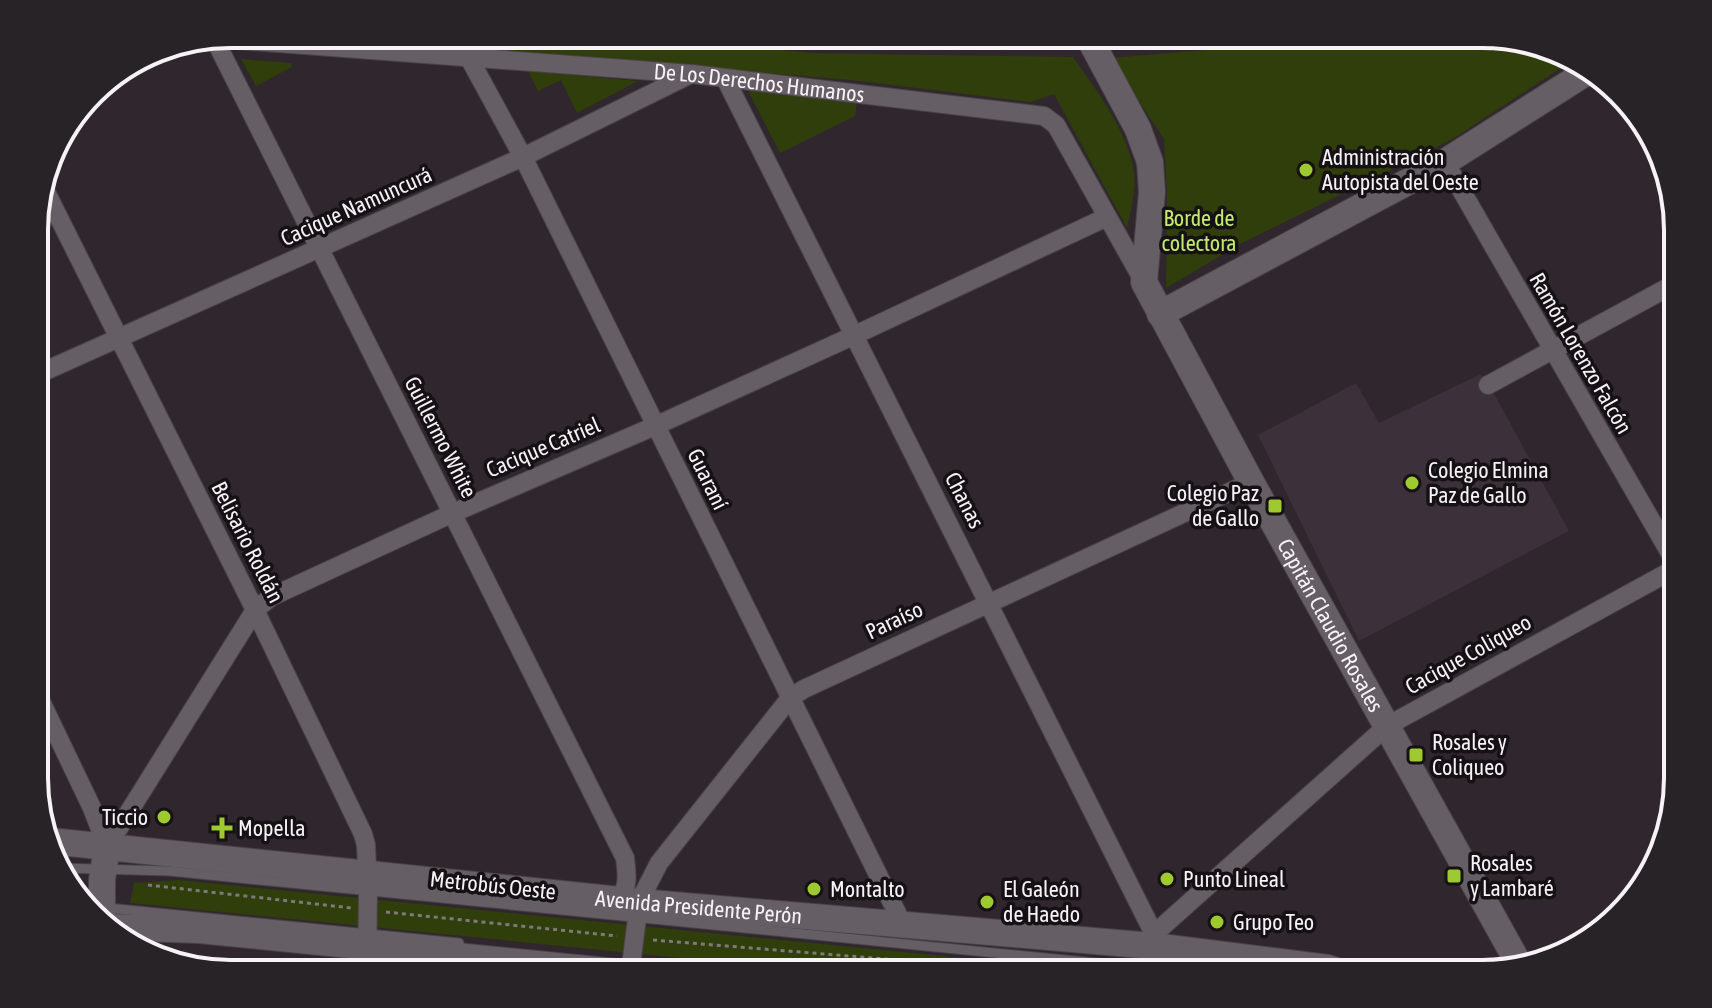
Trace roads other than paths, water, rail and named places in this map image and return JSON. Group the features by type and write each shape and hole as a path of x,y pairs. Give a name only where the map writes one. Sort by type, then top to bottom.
{"main road":[{"path":"1095,48 1145,146 1152,179 1144,282"},
{"path":"1160,314 1445,162 1580,77"},
{"name":"Capitán Claudio Rosales","path":"1144,282 1251,482 1515,956"},
{"name":"Avenida Presidente Perón","path":"62,845 105,859 367,891 1154,940 1278,960"},
{"path":"102,907 105,859"},
{"path":"112,917 199,930 366,940 538,960"}],"street":[{"name":"De Los Derechos Humanos","path":"354,48 692,74 1034,114 1051,120 1060,131"},
{"name":"Guillermo White","path":"218,49 625,858"},
{"name":"Guaraní","path":"468,56 523,157 902,923"},
{"name":"Cacique Namuncurá","path":"48,370 523,157 692,74"},
{"name":"Chanas","path":"725,78 989,601 1154,940"},
{"name":"Capitán Claudio Rosales","path":"1060,131 1144,282"},
{"name":"Ramón Lorenzo Falcón","path":"1445,162 1664,543"},
{"name":"Belisario Roldán","path":"51,202 363,834 366,845 367,960"},
{"name":"Cacique Catriel","path":"105,859 255,610 271,597 453,513 655,426 1107,217"},
{"path":"1488,385 1664,290"},
{"name":"Paraíso","path":"631,906 659,863 790,698 989,601 1251,482"},
{"name":"Cacique Coliqueo","path":"1154,940 1387,726 1664,575"},
{"path":"48,716 92,808 105,859"},
{"path":"625,858 633,864 659,863"},
{"path":"625,858 626,890 631,906 632,960"}],"lane":[{"path":"71,866 105,859"},
{"path":"631,906 1089,960"},
{"path":"366,940 476,945"},
{"path":"539,953 575,960"}],"place":[{"name":"Administración Autopista del Oeste","path":"1306,170"},
{"name":"Colegio Elmina Paz de Gallo","path":"1412,483"},
{"name":"Colegio Paz de Gallo","path":"1275,506"},
{"name":"Rosales y Coliqueo","path":"1416,755"},
{"name":"Ticcio","path":"164,817"},
{"name":"Mopella","path":"222,828"},
{"name":"Rosales y Lambaré","path":"1454,876"},
{"name":"Punto Lineal","path":"1167,879"},
{"name":"Montalto","path":"814,889"},
{"name":"El Galeón de Haedo","path":"987,902"},
{"name":"Grupo Teo","path":"1217,922"}],"park label":[{"name":"Borde de colectora","path":"1199,230"}]}
